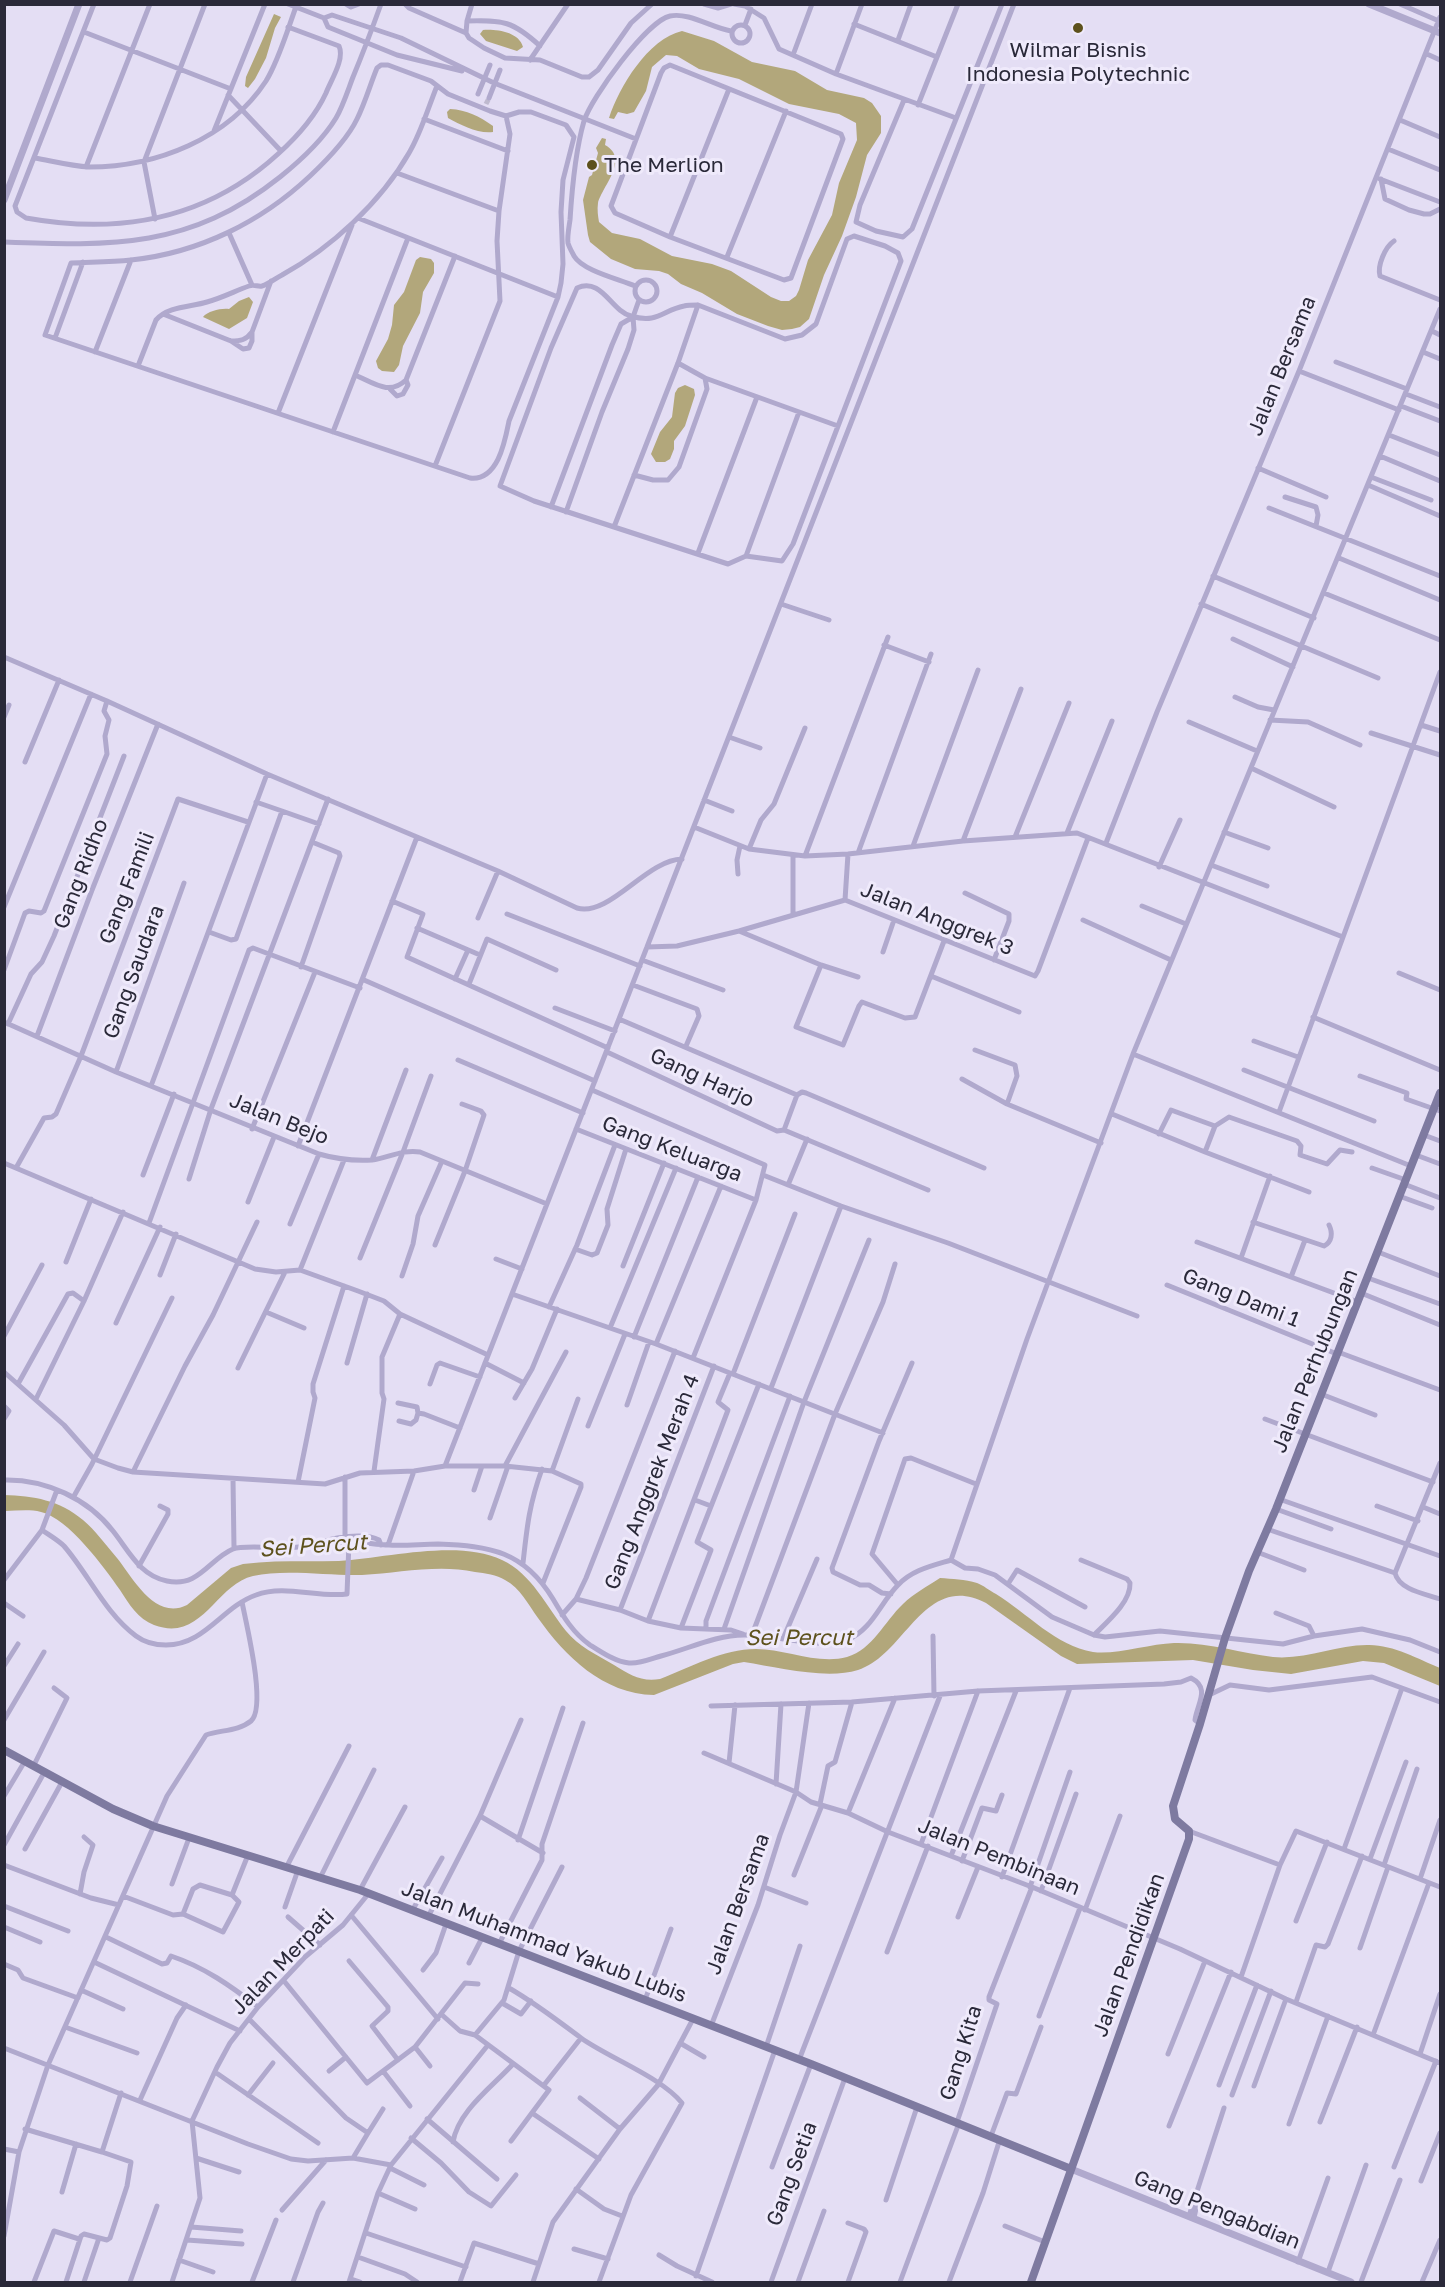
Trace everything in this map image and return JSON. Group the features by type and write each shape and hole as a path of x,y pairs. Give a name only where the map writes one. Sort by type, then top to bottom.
{"main road":[{"name":"Jalan Perhubungan","path":"1224,1640 1411,1166 1437,1110 1440,1094"},
{"path":"1189,1831 1175,1819 1173,1806 1209,1695 1224,1640"},
{"name":"Jalan Muhammad Yakub Lubis","path":"5,1752 34,1765 113,1809 153,1826 321,1876 369,1893 811,2064 1071,2169"},
{"name":"Jalan Pendidikan","path":"1031,2283 1155,1939 1189,1839 1189,1831"}],"street":[{"path":"4,200 79,4"},
{"path":"94,4 15,206 17,212 26,218 92,226 133,223 168,217 211,199 243,182 281,151 313,118 341,56 339,46 288,27"},
{"path":"86,167 150,4"},
{"path":"155,219 144,162 205,4"},
{"path":"213,132 265,4"},
{"path":"288,4 324,18 328,27 397,55 469,72"},
{"path":"346,4 351,7 359,4"},
{"path":"4,242 83,245 122,243 163,236 236,208 293,167 335,119 381,4"},
{"path":"405,4 409,8 466,33 469,38 494,53 504,57 540,60 582,77 593,75 630,23 652,4"},
{"path":"466,33 472,4"},
{"path":"530,60 568,4"},
{"path":"704,4 718,8 733,4 754,8 764,18 779,49 836,74 956,118"},
{"path":"793,55 812,4"},
{"path":"836,74 862,4"},
{"path":"898,40 911,4"},
{"path":"918,105 958,4"},
{"path":"904,100 856,216 856,222 876,231 903,237 907,235 1002,4"},
{"path":"445,1466 1014,4"},
{"path":"1369,4 1438,32"},
{"path":"1400,4 1440,19"},
{"path":"35,158 86,167 114,166 144,162 190,146 242,110 269,75 296,6"},
{"path":"745,25 754,8"},
{"path":"324,18 332,15 401,38 494,84 636,140"},
{"path":"635,286 586,267 576,259 568,244 571,195 585,119 624,57 650,28 663,18 672,15 683,16 731,31"},
{"name":"Jalan Bersama","path":"1106,843 1201,604 1378,178 1426,54 1438,32 1440,19"},
{"path":"467,21 509,23 540,46"},
{"path":"854,24 938,57"},
{"path":"731,31 737,25 745,25"},
{"path":"731,31 734,41 743,43 750,36 745,25"},
{"path":"84,32 229,92 242,110 281,151"},
{"path":"476,99 494,53"},
{"path":"1426,54 1440,60"},
{"path":"487,104 504,57"},
{"path":"435,466 500,301 496,241 510,134 506,116 487,104 476,99 448,94 431,81 388,65 381,65 377,68 356,120 346,136 321,166 292,193 261,215 229,233 169,254 131,260 71,263 45,335 435,466 475,478 492,469 505,442 509,421 558,297 563,264 561,212 563,180 574,137 566,125 531,112 519,112 506,116"},
{"path":"670,65 729,89 840,134 843,142 791,278 784,280 670,237 615,213 611,206 664,68 670,65"},
{"path":"138,366 156,320 163,314 181,307 214,300 252,285 261,286 293,269 329,244 355,220 397,173 411,151 437,86"},
{"path":"670,237 729,89"},
{"path":"727,257 786,111"},
{"path":"424,119 508,152"},
{"path":"1400,120 1440,136"},
{"path":"1388,149 1440,170"},
{"path":"397,173 499,211"},
{"path":"1378,178 1440,202"},
{"path":"1378,178 1383,195 1389,201 1424,214 1430,214 1440,208"},
{"path":"355,220 408,238 558,297"},
{"path":"278,413 355,220"},
{"path":"229,233 252,285"},
{"path":"854,236 885,246 898,253 901,261 793,544 782,561 746,556 728,564 551,507 500,486 565,313 577,288 589,285 601,291 626,315 646,319 667,314 683,306 698,305 785,339 802,335 816,324 847,239 854,236"},
{"path":"333,432 408,238"},
{"path":"1394,241 1388,246 1378,270 1380,276 1440,300"},
{"path":"355,375 390,389 397,396 403,394 408,385 406,380 455,256"},
{"path":"95,351 131,260"},
{"path":"55,338 83,262"},
{"path":"643,280 657,285 659,290 652,301 639,300 634,291 635,286 643,280"},
{"path":"163,314 231,341 243,349 249,348 252,332 271,281"},
{"path":"566,512 602,412 628,349 634,330 633,317 639,300"},
{"path":"614,527 678,363 698,305"},
{"path":"951,1560 976,1484 1133,1054 1440,309"},
{"path":"551,507 621,324 633,317"},
{"path":"1432,331 1440,335"},
{"path":"1423,352 1440,359"},
{"path":"1336,362 1440,407"},
{"path":"678,363 705,378 838,426"},
{"path":"1299,371 1440,422"},
{"path":"634,475 653,480 668,480 678,467 707,389 705,378"},
{"path":"698,553 757,397"},
{"path":"746,556 799,412"},
{"path":"1389,435 1440,455"},
{"path":"1380,456 1440,481"},
{"path":"1258,468 1326,497"},
{"path":"1371,477 1431,500"},
{"path":"1368,485 1440,516"},
{"path":"1285,497 1316,507 1318,515 1316,526"},
{"path":"1269,508 1440,576"},
{"path":"1338,558 1440,600"},
{"path":"1213,576 1314,618"},
{"path":"1324,593 1440,640"},
{"path":"781,604 829,620"},
{"path":"1201,604 1378,678"},
{"path":"805,856 888,637"},
{"path":"1233,639 1293,667"},
{"path":"884,645 928,662"},
{"path":"858,853 931,654"},
{"path":"4,657 91,694 105,706 158,724 267,774 498,871 577,908 586,910 607,901 660,863 670,859 682,859"},
{"path":"913,846 978,670"},
{"path":"1279,1112 1440,672"},
{"path":"25,762 59,680"},
{"path":"963,841 1021,689"},
{"path":"4,907 91,694"},
{"path":"1235,697 1272,714 1308,722 1360,745"},
{"path":"1015,837 1069,703"},
{"path":"4,717 9,705"},
{"path":"4,970 25,913 44,911 106,754 105,740 109,720 105,706"},
{"path":"1067,833 1112,721"},
{"path":"1190,722 1257,751"},
{"path":"1422,722 1440,731"},
{"name":"Gang Ridho","path":"37,1036 158,724"},
{"path":"749,849 760,820 774,804 805,729"},
{"path":"1371,733 1440,755"},
{"path":"729,737 760,748"},
{"path":"6,1023 31,974 42,962 54,936 124,756"},
{"path":"1251,768 1334,807"},
{"path":"151,1086 267,774"},
{"name":"Gang Famili","path":"81,1056 178,799 248,822"},
{"path":"189,1179 211,1109 328,799"},
{"path":"704,800 732,811"},
{"path":"256,802 319,824"},
{"path":"209,932 231,940 236,939 282,811"},
{"path":"1159,867 1180,820"},
{"path":"694,827 749,849 805,856 848,854 963,841 1080,834 1159,867 1344,937"},
{"path":"1224,832 1268,848"},
{"path":"298,1146 364,980 417,837"},
{"name":"Jalan Anggrek 3","path":"647,947 672,947 739,931 845,900 1033,976 1037,974 1089,837"},
{"path":"301,967 340,856 339,853 312,842"},
{"path":"738,874 737,860 740,846"},
{"path":"845,900 848,854"},
{"path":"793,915 794,855"},
{"path":"1211,865 1267,886"},
{"path":"478,918 498,871"},
{"name":"Gang Saudara","path":"116,1072 184,883"},
{"path":"965,893 1009,914 1009,921 994,960"},
{"path":"392,901 422,912 417,928 480,955"},
{"path":"1142,906 1186,924"},
{"path":"507,914 640,966"},
{"path":"883,952 894,920"},
{"path":"1083,920 1171,960"},
{"name":"Gang Harjo","path":"417,928 406,957 469,984 777,1131 784,1130 928,1190"},
{"path":"739,931 821,965 858,977"},
{"path":"469,984 487,939 556,970"},
{"path":"821,965 796,1027 841,1045 844,1044 862,1002 905,1018 915,1017 944,941"},
{"path":"149,1223 249,950 253,948 360,988"},
{"path":"455,979 468,950"},
{"path":"642,960 723,990"},
{"path":"252,1129 315,972"},
{"path":"1399,974 1440,990"},
{"path":"931,976 1019,1012"},
{"path":"364,980 595,1081"},
{"path":"633,984 697,1009 699,1016 686,1046"},
{"path":"555,1008 615,1031"},
{"path":"1313,1017 1440,1070"},
{"path":"619,1019 797,1095"},
{"name":"Jalan Bejo","path":"6,1023 116,1072 211,1109 252,1129 319,1154 344,1160 372,1160 415,1151 547,1204"},
{"path":"1254,1041 1298,1057"},
{"path":"975,1050 1015,1065 1017,1076 1007,1104"},
{"path":"1133,1054 1411,1166"},
{"path":"16,1168 44,1118 56,1114 81,1056"},
{"path":"458,1060 583,1113"},
{"path":"372,1160 406,1070"},
{"path":"1244,1070 1374,1121"},
{"path":"360,1258 404,1152 431,1076"},
{"path":"1360,1076 1407,1093 1406,1099 1437,1110"},
{"path":"962,1079 1007,1104 1101,1143"},
{"path":"592,1090 763,1163 766,1167 756,1200 693,1358"},
{"path":"784,1130 797,1095 802,1092 984,1168"},
{"path":"143,1175 174,1094"},
{"path":"435,1245 465,1171 484,1115 481,1111 462,1104"},
{"path":"1159,1134 1171,1110 1215,1126"},
{"path":"1112,1114 1309,1192"},
{"path":"1204,1152 1215,1126 1229,1117 1297,1141 1301,1146 1300,1155 1325,1164 1330,1163 1340,1150 1352,1152"},
{"name":"Gang Keluarga","path":"576,1130 756,1200"},
{"path":"1424,1135 1440,1141"},
{"path":"249,1202 274,1137"},
{"path":"788,1185 807,1139"},
{"path":"549,1307 575,1249 615,1144"},
{"path":"575,1249 592,1255 597,1253 608,1225 607,1209 626,1149"},
{"path":"290,1224 319,1154"},
{"path":"1416,1155 1440,1164"},
{"path":"300,1270 344,1160"},
{"path":"402,1276 413,1244 418,1216 442,1161"},
{"path":"4,1163 237,1261 265,1271 300,1270 368,1294 384,1301 400,1314 488,1355"},
{"path":"623,1266 664,1163"},
{"path":"610,1328 676,1168"},
{"path":"1372,1168 1440,1198"},
{"path":"763,1175 1137,1316"},
{"path":"1241,1258 1270,1176"},
{"path":"634,1337 699,1177"},
{"path":"656,1344 721,1186"},
{"path":"1399,1196 1432,1208"},
{"path":"66,1262 91,1199"},
{"path":"771,1388 841,1206"},
{"path":"36,1399 84,1301 123,1212"},
{"path":"648,1621 728,1410 718,1402 795,1214"},
{"path":"133,1472 213,1315 257,1222"},
{"path":"1253,1222 1326,1246 1331,1236 1329,1225"},
{"path":"116,1323 160,1227"},
{"path":"160,1275 177,1234"},
{"path":"724,1629 804,1402 869,1240"},
{"path":"1291,1277 1305,1240"},
{"path":"1197,1242 1291,1277 1440,1325"},
{"path":"1378,1252 1440,1276"},
{"path":"496,1259 522,1269"},
{"path":"752,1635 835,1414 867,1340 895,1264"},
{"path":"4,1335 42,1265"},
{"path":"238,1368 285,1272"},
{"path":"1368,1278 1440,1304"},
{"path":"298,1482 315,1398 314,1384 344,1286"},
{"name":"Gang Dami 1","path":"1167,1286 1337,1353 1440,1390"},
{"path":"18,1384 68,1294 73,1293 84,1301"},
{"path":"347,1363 368,1294"},
{"path":"512,1294 675,1351 883,1433"},
{"path":"74,1496 172,1298"},
{"path":"515,1398 557,1309"},
{"path":"266,1312 304,1328"},
{"path":"374,1471 384,1399 382,1357 400,1314"},
{"path":"588,1426 625,1334"},
{"path":"627,1405 649,1342"},
{"path":"562,1615 576,1599 675,1351"},
{"path":"490,1518 506,1466 566,1352"},
{"path":"430,1384 437,1365 440,1363 480,1377"},
{"path":"485,1363 524,1383"},
{"path":"891,1594 882,1593 869,1585 860,1585 831,1571 833,1560 912,1363"},
{"name":"Gang Anggrek Merah 4","path":"620,1610 714,1366"},
{"path":"4,1383 7,1374 64,1425 94,1459 133,1472 328,1484 345,1477 374,1471 414,1471 445,1466 506,1466 552,1471 581,1484 581,1487 543,1583"},
{"path":"681,1628 711,1550 697,1542 759,1384"},
{"path":"1321,1394 1375,1415"},
{"path":"706,1628 706,1621 790,1396"},
{"path":"552,1471 578,1398"},
{"path":"398,1403 417,1407 418,1413 414,1423 399,1421"},
{"path":"4,1406 9,1411 4,1419"},
{"path":"418,1413 460,1428"},
{"path":"1265,1419 1433,1482"},
{"path":"898,1585 872,1554 905,1459 911,1458 976,1484"},
{"path":"1440,1463 1395,1573 1397,1580 1402,1584 1440,1599"},
{"path":"474,1490 482,1466"},
{"path":"523,1563 528,1516 542,1469"},
{"path":"388,1545 414,1471"},
{"path":"43,1528 62,1545 109,1609 135,1636 146,1642 160,1645 178,1645 193,1639 215,1625 234,1606 257,1594 274,1591 345,1595 348,1593 349,1558 345,1477"},
{"path":"233,1479 234,1548"},
{"path":"4,1480 19,1480 74,1496 111,1528 146,1573 165,1581 186,1582 234,1548 316,1546 347,1540 381,1545 434,1544 489,1548 523,1563 543,1583 571,1627 589,1644 615,1659 632,1664 712,1640 745,1635 783,1640 836,1642 848,1639 870,1623 898,1585 918,1570 951,1560 965,1568 987,1572 1008,1584 1052,1617 1094,1635 1105,1637 1160,1630 1224,1640 1283,1644 1314,1636 1362,1629 1410,1640 1440,1652"},
{"path":"4,1580 43,1528 56,1492"},
{"path":"1279,1499 1409,1543 1440,1556"},
{"path":"695,1500 711,1506"},
{"path":"139,1566 168,1514 168,1510 160,1506"},
{"path":"1377,1506 1418,1521"},
{"path":"1423,1507 1440,1514"},
{"path":"1276,1509 1331,1529"},
{"path":"1268,1529 1395,1573"},
{"path":"1257,1552 1304,1570"},
{"path":"783,1640 817,1559"},
{"path":"1081,1560 1130,1582 1128,1594 1094,1635"},
{"path":"1008,1584 1017,1570 1085,1607"},
{"path":"576,1599 620,1610 648,1621 681,1628 724,1629 745,1635"},
{"path":"4,2236 19,2152 48,2065 167,1797 202,1739 212,1733 239,1727 252,1721 257,1712 256,1681 242,1602"},
{"path":"4,1603 23,1616"},
{"path":"1276,1613 1309,1626 1314,1636"},
{"path":"799,2060 888,1832 937,1696 933,1636"},
{"path":"4,1666 18,1644"},
{"path":"4,1650 12,1654"},
{"path":"4,1720 44,1652"},
{"path":"1209,1695 1230,1685 1269,1690 1372,1677 1440,1702"},
{"path":"711,1706 852,1702 978,1691 1164,1684 1191,1678 1199,1683 1202,1691 1201,1703 1195,1716 1200,1724"},
{"path":"34,1765 67,1698 54,1688"},
{"path":"1002,1877 1070,1688"},
{"path":"1344,1849 1402,1688"},
{"path":"921,1844 978,1691"},
{"path":"951,1856 1016,1691"},
{"path":"848,1813 895,1698"},
{"path":"794,1875 821,1804 828,1766 835,1762 852,1702"},
{"name":"Jalan Bersama","path":"711,2026 764,1887 796,1792 809,1703"},
{"path":"776,1784 781,1704"},
{"path":"729,1763 735,1705"},
{"path":"518,1840 563,1708"},
{"path":"428,1917 480,1816 521,1720"},
{"path":"499,1944 542,1860 542,1844 583,1723"},
{"path":"287,1866 349,1746"},
{"name":"Jalan Pembinaan","path":"704,1753 888,1832 1041,1891 1231,1972 1287,1999 1438,2062"},
{"path":"4,1796 25,1761"},
{"path":"1370,1859 1406,1762"},
{"path":"1360,1948 1417,1769"},
{"path":"321,1876 374,1770"},
{"path":"4,1845 45,1771"},
{"path":"1031,1887 1070,1772"},
{"path":"25,1849 62,1782"},
{"path":"1041,1891 1076,1794"},
{"path":"962,1861 982,1808 996,1811 1002,1795"},
{"path":"360,1890 405,1807"},
{"path":"480,1816 543,1853"},
{"path":"1039,2016 1120,1816"},
{"path":"1420,1880 1440,1820"},
{"path":"1189,1831 1280,1865"},
{"path":"1241,1977 1280,1865 1296,1831 1440,1887"},
{"path":"80,1894 93,1845 84,1837"},
{"path":"172,1884 189,1838"},
{"path":"1296,1921 1327,1842"},
{"path":"887,1952 928,1846"},
{"path":"232,1895 248,1855"},
{"path":"1296,2002 1316,1945 1325,1947 1328,1944 1362,1856"},
{"path":"412,1911 442,1858"},
{"path":"4,1865 80,1894 119,1905"},
{"path":"475,2035 502,2003 509,1988 519,1951 561,1867"},
{"path":"957,1917 978,1868"},
{"path":"285,1907 298,1870"},
{"path":"1373,2035 1429,1883"},
{"path":"123,1896 173,1915 183,1914 223,1932 239,1902 232,1895 200,1885 193,1889 183,1914"},
{"path":"764,1887 806,1903"},
{"name":"Gang Kita","path":"958,2123 997,2004 989,2000 988,1996 1031,1887"},
{"name":"Jalan Merpati","path":"192,2121 230,2043 258,2007 320,1945 343,1926 369,1893"},
{"path":"4,1906 68,1931"},
{"path":"351,1915 440,2017 460,2031 475,2035 549,2090 511,2141"},
{"path":"288,1917 320,1945"},
{"path":"423,1970 436,1953 446,1924"},
{"path":"4,1927 40,1942"},
{"path":"645,2000 671,1929"},
{"path":"106,1937 162,1964 166,1964 169,1956 173,1956 219,1977 258,2007"},
{"path":"469,1963 482,1938"},
{"path":"766,2047 800,1946"},
{"path":"349,1961 388,2007 388,2011 372,2026 398,2060"},
{"path":"1168,2054 1205,1961"},
{"path":"94,1962 240,2031"},
{"path":"4,1964 18,1970 23,1978 78,1998"},
{"path":"1169,2126 1231,1972"},
{"path":"284,1981 367,2083 415,2047 465,1983 478,1984"},
{"path":"1219,2085 1257,1985"},
{"path":"509,1988 531,2001 581,2038 658,2084 682,2103 631,2195 599,2283"},
{"path":"81,1990 123,2009"},
{"path":"1232,2095 1271,1991"},
{"path":"1420,2054 1440,1994"},
{"path":"1254,2086 1287,1999"},
{"path":"502,2003 521,2014 531,2001"},
{"path":"140,2100 177,2018 186,2005"},
{"path":"1289,2124 1328,2016"},
{"path":"249,2019 346,2118 368,2133"},
{"path":"533,2283 553,2222 620,2129 658,2084 693,2019"},
{"path":"65,2027 137,2053"},
{"path":"991,2136 1007,2093 1016,2094 1041,2027"},
{"path":"1320,2122 1357,2027"},
{"path":"544,2085 581,2038"},
{"path":"680,2043 704,2057"},
{"path":"360,2283 350,2281 378,2193 390,2167 488,2045"},
{"path":"415,2047 430,2066"},
{"path":"4,2048 291,2159 353,2158 390,2167 424,2185"},
{"path":"697,2278 775,2050"},
{"path":"329,2072 346,2057"},
{"path":"1394,2167 1438,2062"},
{"path":"248,2094 273,2063"},
{"path":"453,2142 454,2132 466,2113 513,2064"},
{"path":"772,2168 811,2064"},
{"path":"383,2071 410,2106"},
{"path":"215,2072 318,2143"},
{"name":"Gang Setia","path":"771,2283 845,2078"},
{"path":"102,2152 121,2093"},
{"path":"580,2098 620,2129"},
{"path":"886,2200 917,2107"},
{"path":"1191,2217 1198,2199 1196,2194 1224,2108"},
{"path":"353,2158 383,2109"},
{"path":"532,2113 599,2159"},
{"path":"428,2119 497,2179"},
{"path":"172,2283 200,2198 192,2121"},
{"path":"900,2283 958,2123"},
{"path":"25,2129 131,2162 127,2186 111,2238 107,2241 84,2234 81,2236 66,2283"},
{"path":"1421,2181 1440,2133"},
{"path":"411,2138 441,2163 469,2192 491,2206 516,2175"},
{"path":"949,2283 983,2193 1000,2139"},
{"path":"62,2192 76,2144"},
{"path":"4,2149 19,2152"},
{"path":"196,2158 239,2172"},
{"path":"282,2210 326,2160"},
{"path":"1328,2272 1366,2166"},
{"name":"Gang Pengabdian","path":"1071,2169 1351,2283"},
{"path":"1298,2262 1328,2178"},
{"path":"1361,2283 1400,2180"},
{"path":"576,2189 604,2209 622,2216"},
{"path":"378,2193 415,2209"},
{"path":"293,2283 318,2212 324,2203"},
{"path":"130,2283 157,2206"},
{"path":"798,2283 824,2211"},
{"path":"252,2283 276,2220"},
{"path":"848,2223 866,2232 848,2283"},
{"path":"1005,2226 1045,2242"},
{"path":"191,2227 241,2230"},
{"path":"34,2283 54,2231 79,2240"},
{"path":"366,2233 466,2267"},
{"path":"84,2283 99,2238"},
{"path":"187,2240 242,2244"},
{"path":"1422,2283 1440,2240"},
{"path":"460,2283 474,2243 539,2264"},
{"path":"574,2249 608,2259"},
{"path":"659,2255 697,2278 712,2283"},
{"path":"358,2257 409,2275 417,2283"},
{"path":"179,2260 213,2272"}],"shaded area":[{"path":"274,14 281,17 275,28 266,58 248,88 245,86 246,77"},
{"path":"483,30 501,31 512,35 521,42 523,47 517,51 486,41 480,34"},
{"path":"682,31 714,41 752,62 795,71 827,90 864,98 872,103 881,116 881,133 867,155 856,197 842,236 824,275 809,319 800,327 782,330 737,314 702,293 681,284 668,274 635,269 611,259 590,242 583,200 598,153 596,148 602,138 606,139 605,145 615,157 615,165 598,203 599,222 612,233 640,239 672,256 712,264 731,271 781,301 789,301 796,296 808,260 832,215 839,183 857,140 856,123 839,114 789,104 739,79 699,69 677,56 666,55 652,67 646,91 634,112 627,114 618,112 614,119 609,118 620,92 636,66 658,44"},
{"path":"450,109 478,116 493,126 493,132 476,130 448,118 447,112"},
{"path":"420,257 431,259 434,263 434,273 423,292 420,313 403,346 399,365 394,372 382,371 378,368 376,361 388,339 394,305 404,292 416,260"},
{"path":"249,297 253,302 247,318 229,329 203,317 215,310 229,309"},
{"path":"685,385 694,389 695,395 685,426 674,441 670,459 665,462 656,462 651,454 660,432 672,417 675,393 678,388"},
{"name":"Sei Percut","path":"4,1495 46,1500 74,1513 96,1533 146,1595 165,1607 175,1608 187,1605 231,1568 243,1564 339,1561 444,1550 485,1554 502,1560 522,1573 576,1641 625,1672 647,1679 660,1679 707,1660 744,1650 767,1650 825,1659 847,1657 864,1648 907,1600 940,1578 979,1584 1054,1636 1079,1649 1102,1653 1187,1643 1285,1657 1309,1655 1343,1647 1376,1645 1405,1653 1440,1668 1440,1686 1384,1663 1363,1661 1291,1674 1193,1660 1077,1664 1061,1656 986,1603 965,1596 946,1598 931,1606 889,1649 874,1662 858,1670 831,1674 744,1662 733,1664 654,1695 635,1693 602,1680 573,1659 510,1583 495,1576 461,1570 433,1569 362,1575 293,1573 253,1576 240,1581 196,1620 184,1626 170,1628 154,1625 134,1610 113,1580 74,1533 51,1516 41,1512 5,1511"}],"tunnel":[{"path":"486,104 489,98"}],"place":[{"name":"Wilmar Bisnis Indonesia Polytechnic","path":"1078,28"},
{"name":"The Merlion","path":"592,165"}]}
